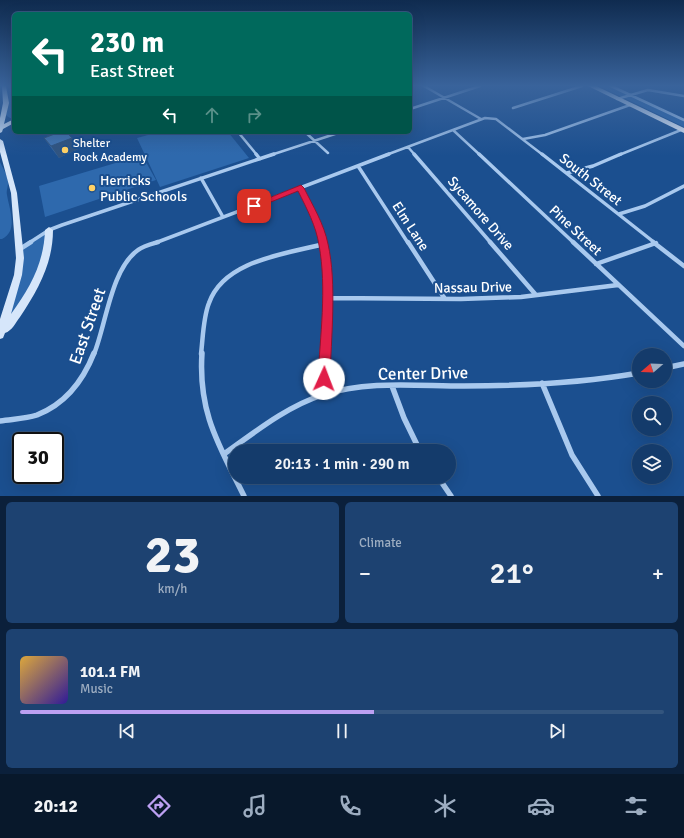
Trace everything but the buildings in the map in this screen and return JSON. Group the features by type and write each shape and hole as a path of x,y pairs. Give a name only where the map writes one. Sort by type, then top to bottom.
{"main road":[{"path":"0,130 5,109"},
{"path":"639,109 683,129"},
{"path":"643,109 683,129"},
{"path":"4,114 12,119"},
{"path":"0,130 12,121"},
{"path":"0,130 12,127"},
{"path":"0,142 14,193 20,249 18,275 1,331"},
{"path":"1,331 34,287 49,248 49,230"}],"street":[{"path":"464,109 481,119"},
{"path":"523,139 545,135 618,109"},
{"path":"661,109 684,120"},
{"name":"South Street","path":"481,119 487,118 498,120 684,266"},
{"path":"201,178 223,217 481,119"},
{"path":"567,174 593,166 683,129"},
{"name":"Pine Street","path":"453,130 684,346"},
{"path":"240,134 260,159"},
{"path":"307,134 328,153"},
{"path":"20,249 49,230 335,134"},
{"name":"Sycamore Drive","path":"408,147 536,295"},
{"name":"Elm Lane","path":"358,166 445,299"},
{"path":"618,214 645,206 684,186"},
{"path":"301,188 317,221 324,244 327,272 323,395"},
{"name":"East Street","path":"0,420 35,415 43,412 61,400 77,386 87,374 94,358 111,298 122,266 126,260 139,249 149,244 223,217"},
{"path":"596,264 656,243"},
{"path":"244,496 207,418 200,379 206,309 208,302 216,289 238,270 247,265 324,244"},
{"name":"Nassau Drive","path":"327,298 445,299 536,295 618,285"},
{"path":"672,367 684,364"},
{"name":"Center Drive","path":"224,454 288,410 323,395 359,388 392,386 542,384 632,374"},
{"path":"542,384 572,458 598,496"},
{"path":"392,386 404,418 417,444"},
{"path":"443,484 451,496"}],"shaded area":[{"path":"4,109 12,109 12,118 4,114"},
{"path":"647,109 661,109 684,120 684,127"},
{"path":"152,134 230,134 249,158 160,187 137,138"},
{"path":"142,155 156,180 45,217 39,186"},
{"path":"0,162 8,180 7,194 12,219 10,231 2,239 0,239"},
{"path":"49,230 49,248 15,315 0,327 17,275 20,249"}],"place":[{"name":"Shelter Rock Academy","path":"65,150"},
{"name":"Herricks Public Schools","path":"92,188"}],"route":[{"path":"254,206 301,188 317,221 324,244 327,272 324,379"}]}
